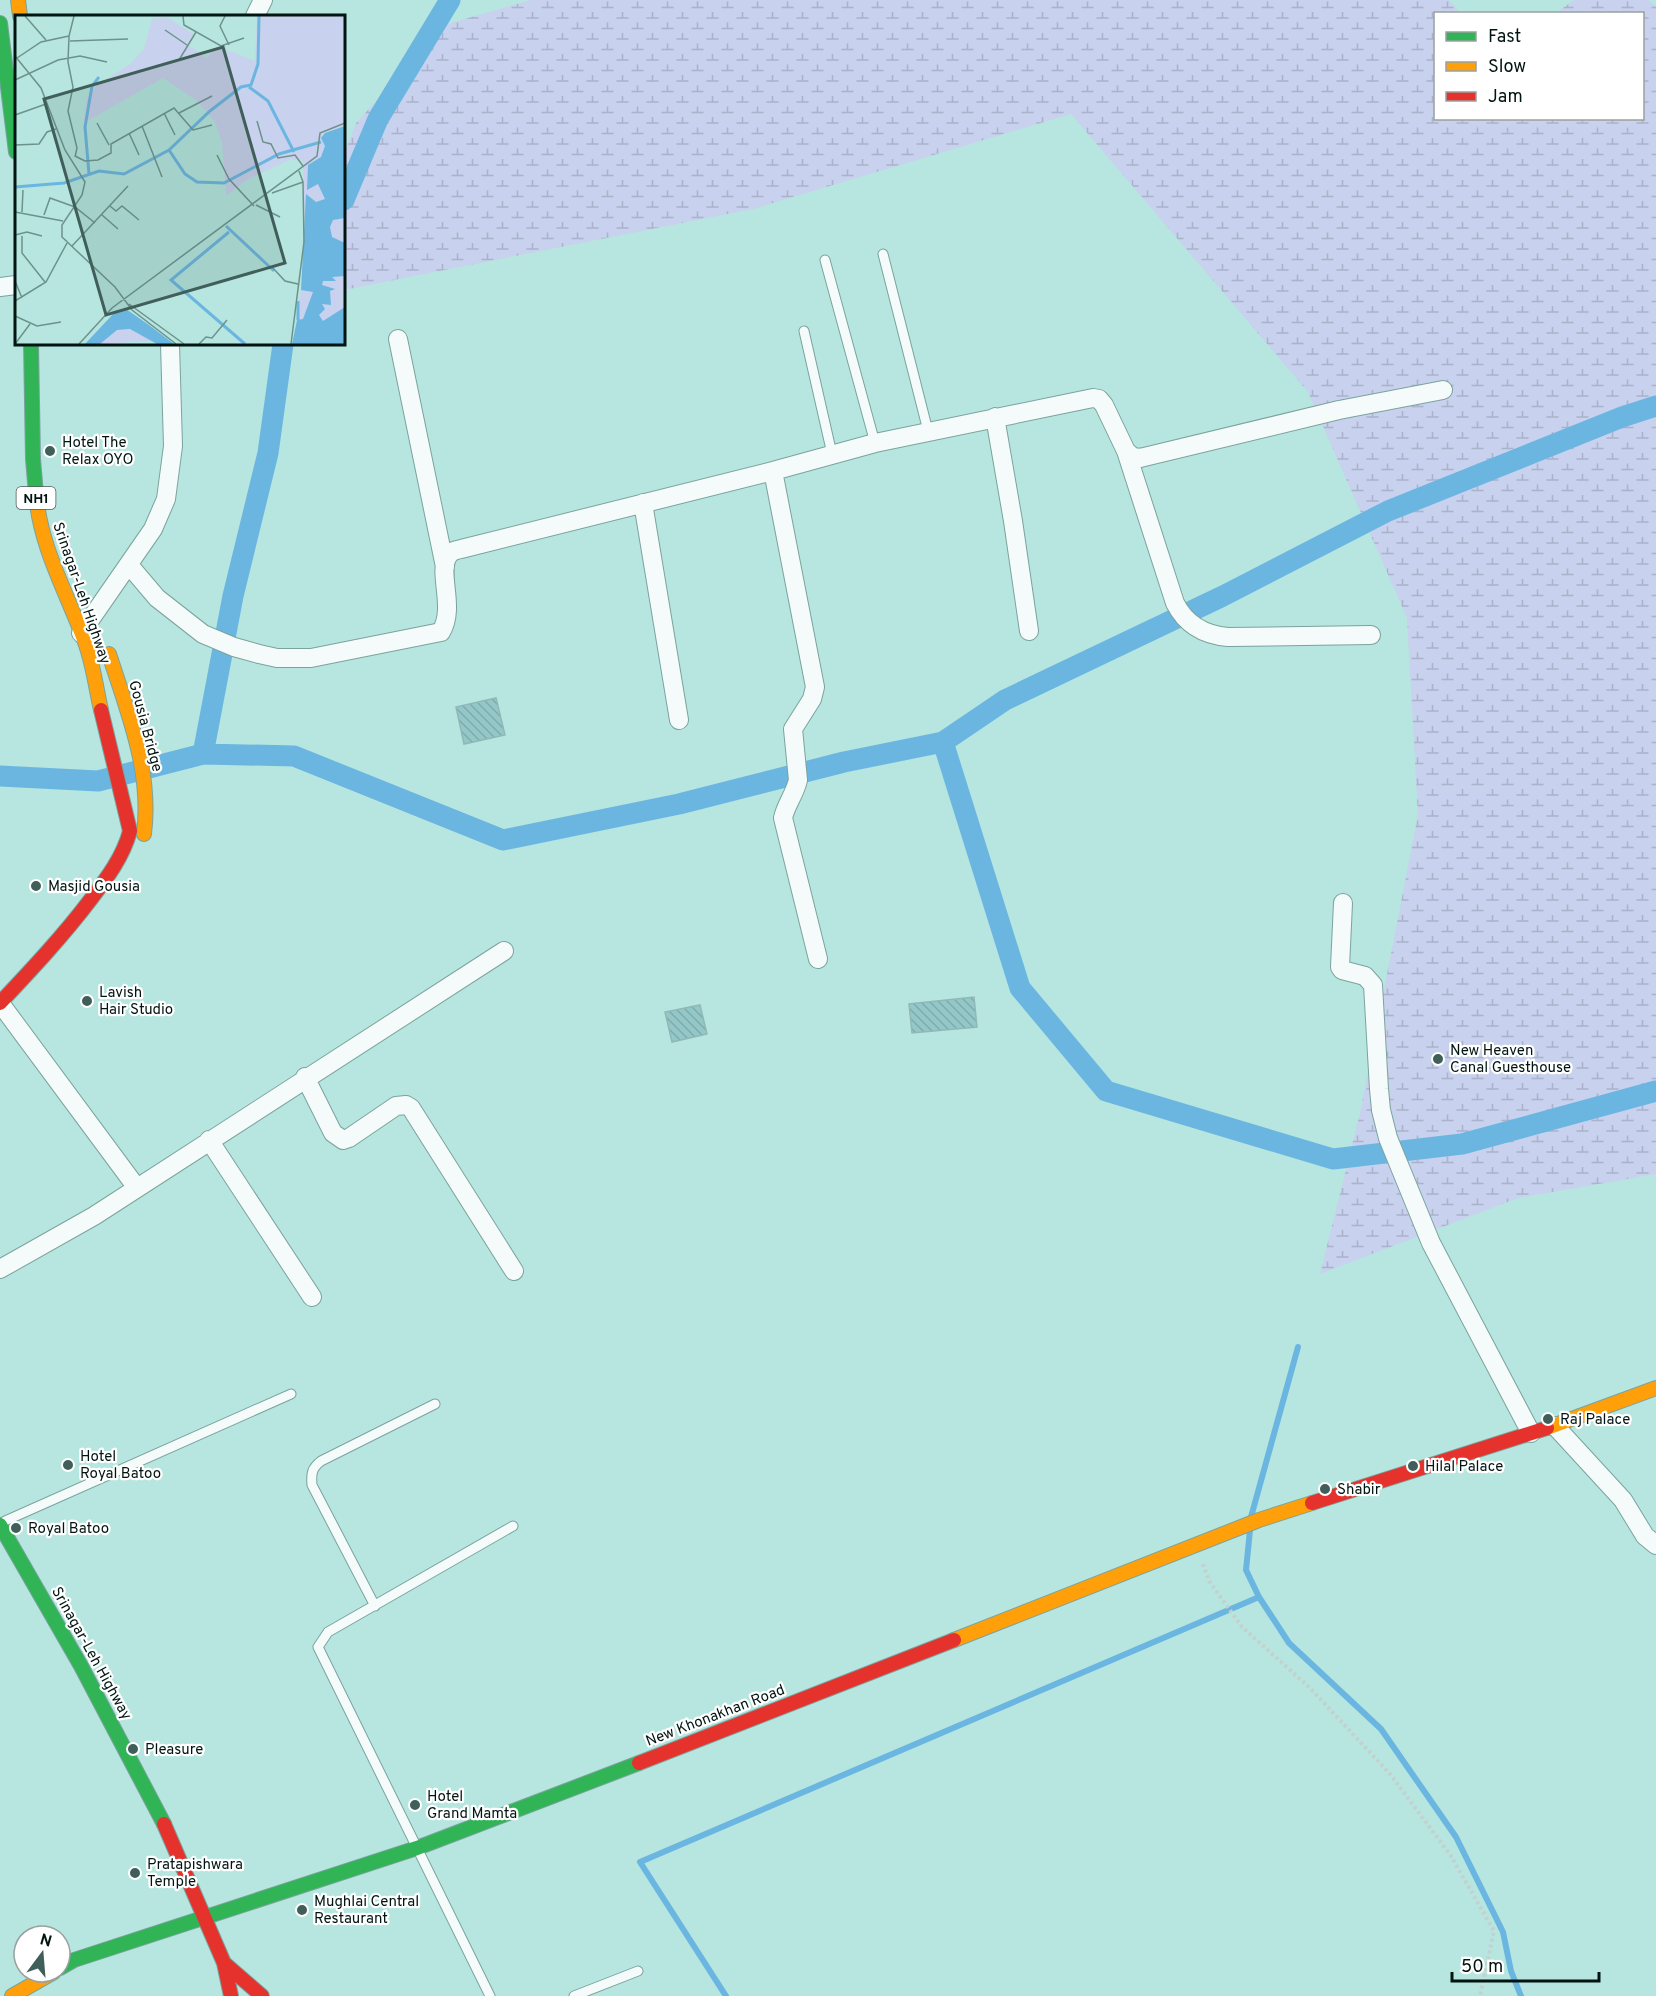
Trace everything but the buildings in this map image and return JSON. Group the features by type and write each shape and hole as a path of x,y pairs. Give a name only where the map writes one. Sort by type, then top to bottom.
{"main road":[{"path":"18,0 20,15"},
{"path":"0,23 15,145"},
{"name":"Srinagar-Leh Highway","path":"0,1003 62,937 112,870 123,852 130,831 83,639 51,561 37,509 33,459 31,345"},
{"name":"Gousia Bridge","path":"88,597 103,636 138,752 146,799 147,822 141,846"},
{"name":"Srinagar-Leh Highway","path":"62,937 88,920 116,889"},
{"name":"New Khonakhan Road","path":"72,1961 417,1848 641,1763 1259,1520 1555,1426 1656,1388"},
{"name":"Srinagar-Leh Highway","path":"0,1524 76,1656 170,1835 224,1963"},
{"path":"224,1963 231,1996"},
{"path":"224,1963 262,1996"},
{"path":"12,1996 33,1984"}],"street":[{"path":"256,15 263,0"},
{"path":"0,286 15,285"},
{"path":"398,339 446,567"},
{"path":"83,639 95,615 153,529 166,499 173,446 170,345"},
{"path":"1126,451 1133,457 1140,458 1339,410 1443,390"},
{"path":"129,565 157,598 203,634 234,647 277,658 311,658 441,632 447,623 448,613 447,557 452,552 461,549 928,430 1093,398 1099,399 1104,405 1126,451 1179,611 1196,629 1213,636 1228,638 1371,635"},
{"path":"995,417 1029,631"},
{"path":"773,471 814,681 812,699 793,729 798,780 786,805 783,818 784,830 819,959"},
{"path":"643,503 679,720"},
{"path":"1343,903 1340,967 1342,970 1365,976 1373,985 1381,1110 1388,1138 1431,1243 1531,1433"},
{"path":"0,1269 136,1188 305,1077 504,951"},
{"path":"0,1003 136,1188"},
{"path":"305,1077 333,1133 343,1140 396,1106 406,1104 411,1108 514,1271"},
{"path":"209,1140 312,1297"},
{"path":"1555,1426 1623,1500 1645,1536 1656,1545"}],"lane":[{"path":"883,254 928,430"},
{"path":"825,260 875,443"},
{"path":"804,331 832,454"},
{"path":"0,1524 291,1394"},
{"path":"375,1606 312,1485 311,1474 314,1467 321,1461 435,1404"},
{"path":"490,1996 318,1647 328,1632 513,1526"},
{"path":"574,1996 638,1971"}],"path":[{"path":"1209,1581 1242,1627 1310,1688 1390,1774 1451,1856 1494,1931 1480,1996"}],"green space":[{"path":"531,0 1449,0 1459,12 1434,12 1434,120 1644,120 1644,12 1557,12 1574,0 1648,0 1656,6 1656,1174 1518,1198 1320,1274 1360,1113 1418,815 1407,618 1308,392 1071,114 753,209 345,290 345,151 356,123 447,24"}],"waterway":[{"path":"345,198 378,119 450,0"},
{"path":"203,754 233,596 268,453 283,345"},
{"path":"0,776 98,781 203,754 294,756 503,840 679,804 844,762 943,742 1005,700 1223,596 1388,511 1622,417 1656,406"},
{"path":"943,742 1020,988 1106,1091 1333,1159 1462,1144 1656,1091"},
{"path":"1251,1517 1298,1347"},
{"path":"1250,1530 1246,1570 1259,1597 1289,1643 1381,1729 1456,1837 1503,1932 1511,1971 1521,1996"},
{"path":"726,1996 640,1862 1259,1597"}],"traffic: fast":[{"path":"0,23 15,144"},
{"path":"31,345 33,459 36,494"},
{"path":"0,1525 81,1666 164,1824"},
{"path":"72,1961 417,1848 639,1763"}],"traffic: slow":[{"path":"18,0 20,15"},
{"path":"36,494 43,533 55,570 88,650 101,710"},
{"path":"109,654 137,742 145,788 144,834"},
{"path":"1547,1428 1656,1388"},
{"path":"954,1640 1259,1520 1312,1503"},
{"path":"12,1996 33,1984"}],"traffic: jam":[{"path":"0,1003 80,913 114,867 127,841 130,831 101,710"},
{"path":"1312,1503 1547,1428"},
{"path":"639,1763 954,1640"},
{"path":"164,1824 224,1963 231,1996"},
{"path":"224,1963 262,1996"}],"place":[{"name":"Hotel The Relax OYO","path":"50,451"},
{"name":"Masjid Gousia","path":"36,886"},
{"name":"Lavish Hair Studio","path":"87,1001"},
{"name":"New Heaven Canal Guesthouse","path":"1438,1059"},
{"name":"Raj Palace","path":"1548,1419"},
{"name":"Hotel Royal Batoo","path":"68,1465"},
{"name":"Hilal Palace","path":"1413,1466"},
{"name":"Shabir","path":"1325,1489"},
{"name":"Royal Batoo","path":"16,1528"},
{"name":"Pleasure","path":"133,1749"},
{"name":"Hotel Grand Mamta","path":"415,1805"},
{"name":"Pratapishwara Temple","path":"135,1873"},
{"name":"Mughlai Central Restaurant","path":"302,1910"}]}
